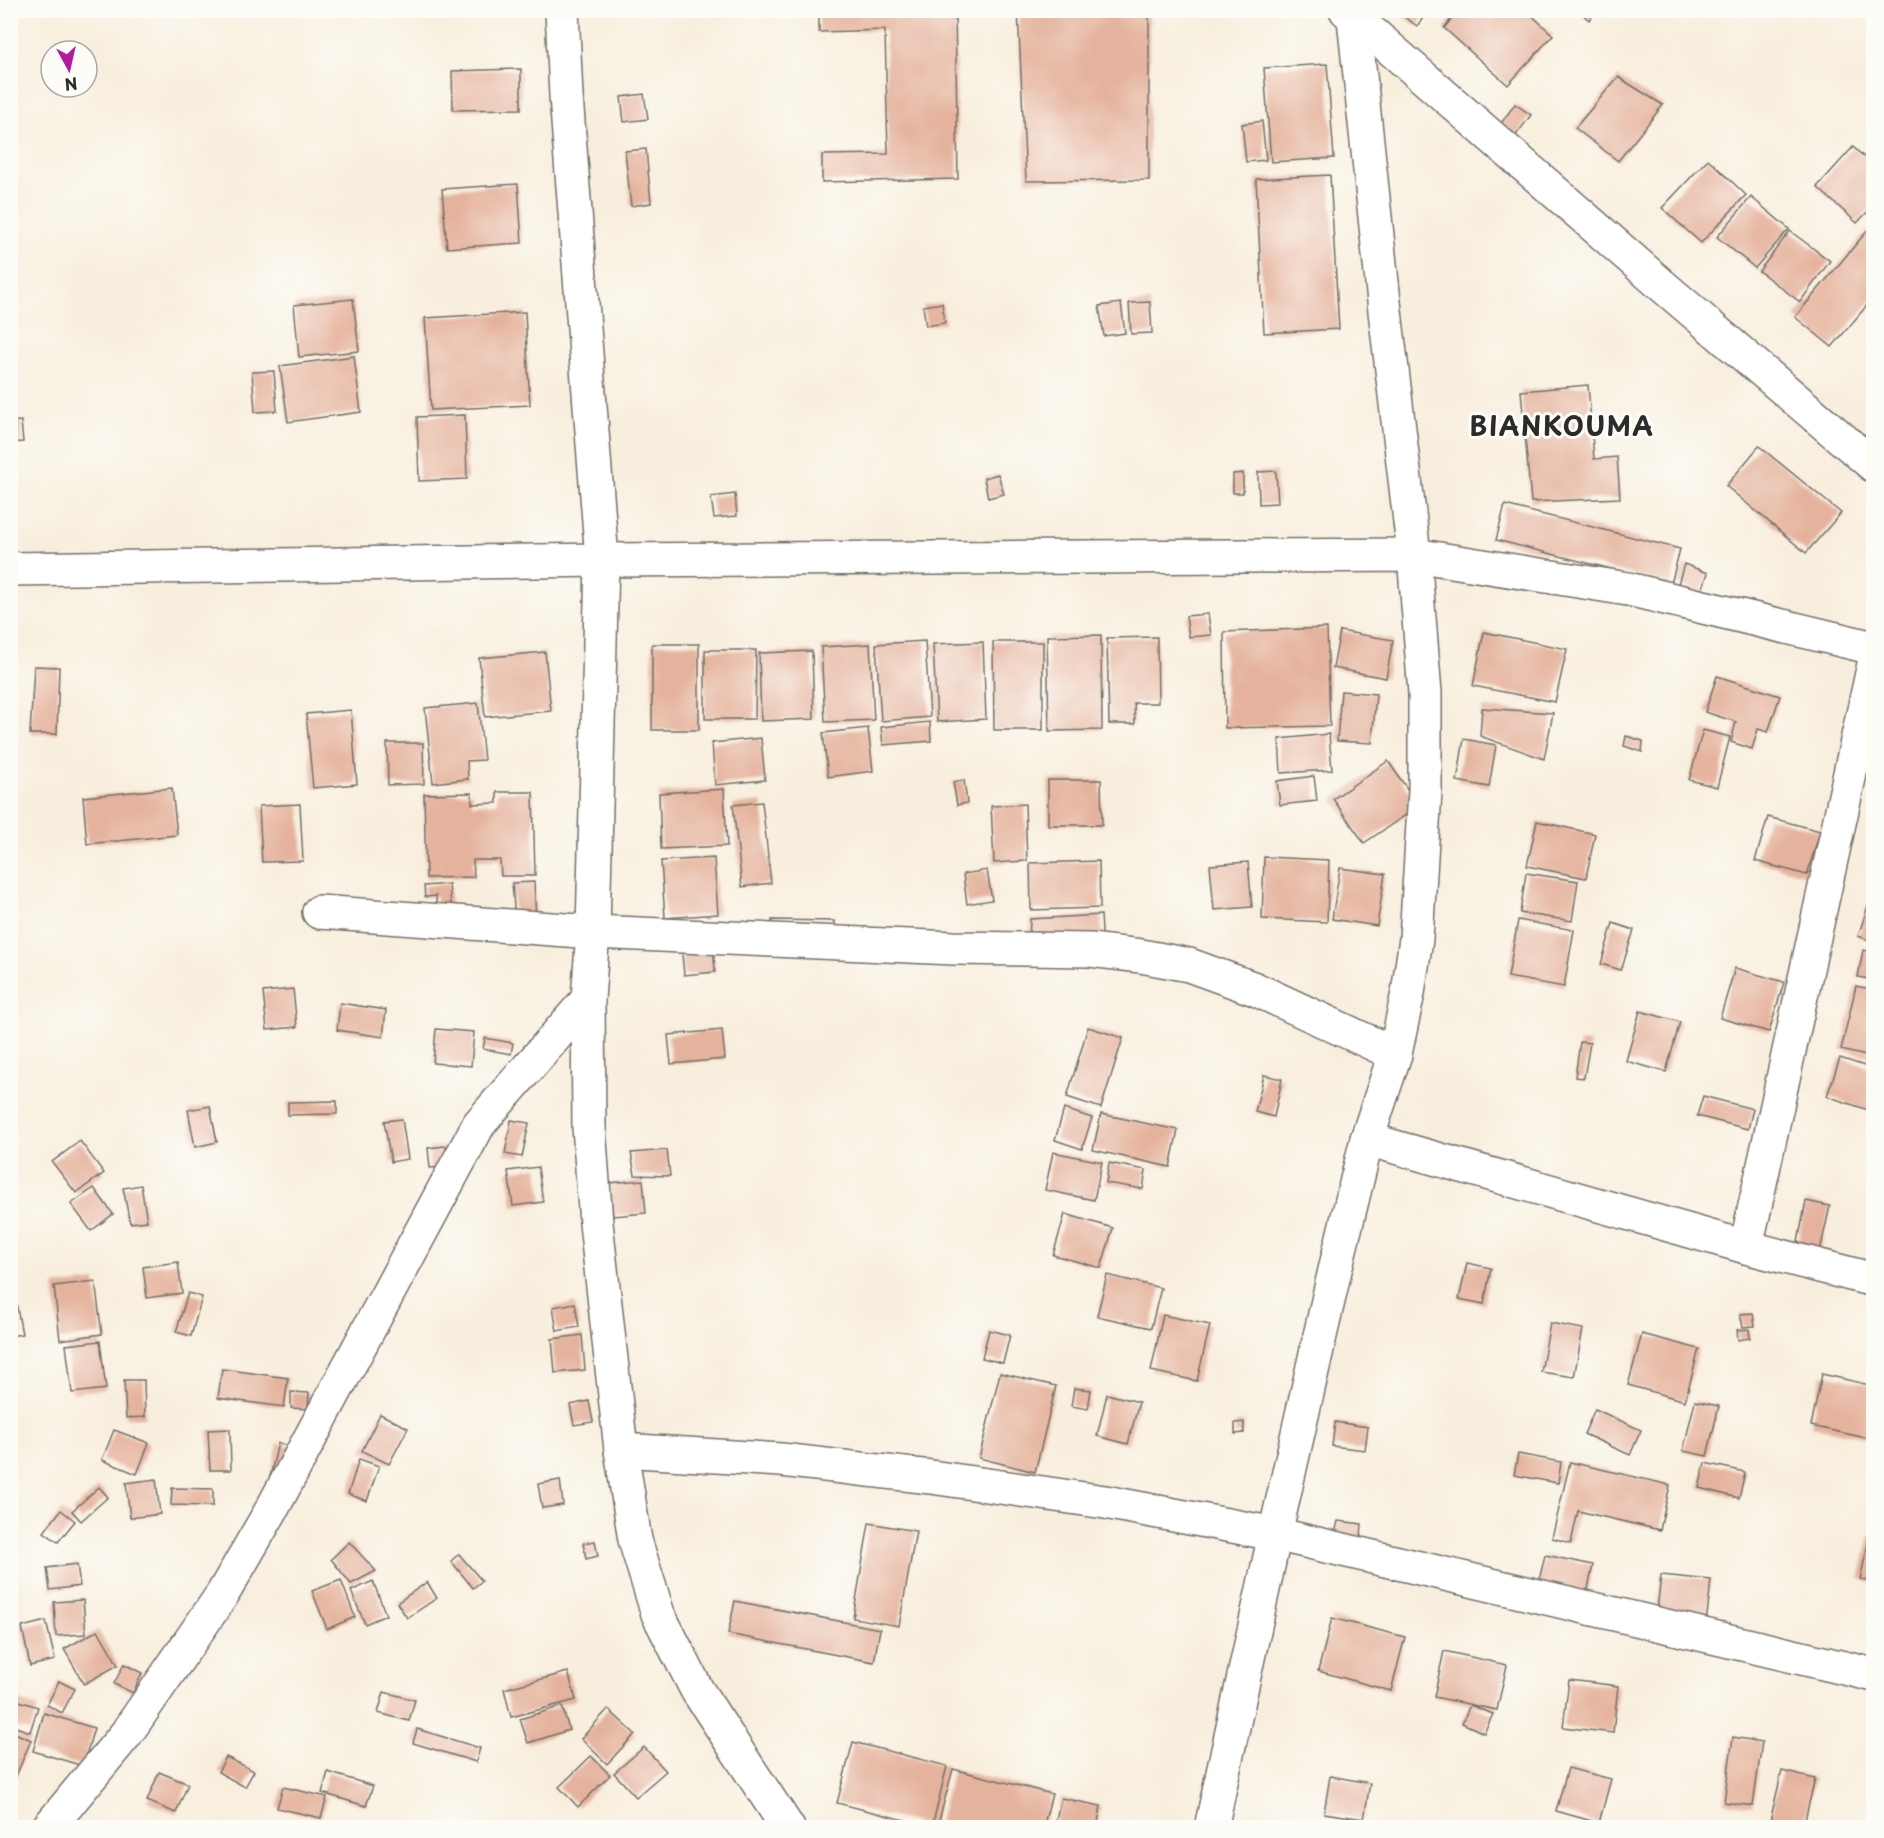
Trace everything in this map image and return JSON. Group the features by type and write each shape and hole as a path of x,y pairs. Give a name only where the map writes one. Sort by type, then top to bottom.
{"street":[{"path":"562,10 566,96 602,560 593,932 588,999 589,1128 596,1223 621,1450 634,1540 658,1614 697,1690 788,1827"},
{"path":"1350,15 1874,466"},
{"path":"1211,1827 1275,1534 1367,1139 1395,1054 1408,993 1416,939 1425,791 1425,693 1414,555 1350,15"},
{"path":"10,569 602,560 1414,555 1628,589 1874,648"},
{"path":"1746,1247 1874,664"},
{"path":"319,912 593,932 954,948 1089,950 1141,956 1190,965 1244,985 1395,1054"},
{"path":"48,1827 126,1734 222,1595 277,1498 479,1124 588,999"},
{"path":"1367,1139 1746,1247 1874,1280"},
{"path":"621,1450 781,1460 931,1477 1105,1502 1275,1534 1874,1676"}],"building":[{"path":"819,10 955,10 958,179 822,182 822,155 888,154 885,30 819,32"},
{"path":"1018,10 1149,10 1149,180 1026,181"},
{"path":"1401,10 1429,10 1417,26 1399,13"},
{"path":"1459,10 1526,10 1553,35 1508,85 1444,28"},
{"path":"1578,10 1597,10 1589,20"},
{"path":"1327,64 1334,158 1271,162 1264,68"},
{"path":"521,69 521,109 453,110 452,71"},
{"path":"1618,77 1663,105 1618,161 1575,128"},
{"path":"644,94 648,119 624,122 621,97"},
{"path":"1515,104 1531,115 1514,138 1499,126"},
{"path":"1262,121 1266,160 1246,162 1242,124"},
{"path":"1853,147 1874,166 1874,205 1857,223 1817,187"},
{"path":"646,149 651,203 631,206 625,151"},
{"path":"1708,159 1746,195 1701,243 1662,208"},
{"path":"1330,175 1339,329 1264,333 1256,179"},
{"path":"518,184 522,243 447,248 442,189"},
{"path":"1751,197 1789,229 1755,268 1717,237"},
{"path":"1790,231 1830,261 1800,302 1759,271"},
{"path":"1867,231 1874,237 1874,297 1832,347 1795,317"},
{"path":"353,299 359,351 299,357 294,305"},
{"path":"1150,302 1152,333 1131,334 1129,303"},
{"path":"942,303 945,323 926,326 923,306"},
{"path":"1121,303 1125,333 1104,336 1099,306"},
{"path":"525,312 530,405 431,410 425,318"},
{"path":"354,356 361,412 288,422 280,366"},
{"path":"274,371 277,411 255,412 252,372"},
{"path":"1588,385 1594,459 1617,457 1620,498 1531,502 1521,391"},
{"path":"465,415 467,479 419,481 417,417"},
{"path":"21,421 23,442 10,443 10,422"},
{"path":"1759,446 1841,513 1806,553 1726,486"},
{"path":"1276,471 1278,503 1259,504 1258,472"},
{"path":"1243,473 1243,493 1233,493 1233,474"},
{"path":"998,474 1004,494 988,498 984,478"},
{"path":"735,494 737,516 714,518 711,497"},
{"path":"1505,505 1680,549 1671,584 1496,540"},
{"path":"1684,564 1708,573 1701,593 1678,584"},
{"path":"1208,614 1211,635 1189,637 1186,616"},
{"path":"1327,628 1330,726 1225,728 1224,632"},
{"path":"1340,631 1393,640 1386,678 1333,668"},
{"path":"1484,632 1567,649 1555,702 1473,686"},
{"path":"1101,635 1102,730 1049,731 1047,636"},
{"path":"1157,637 1158,703 1134,703 1135,724 1109,724 1107,638"},
{"path":"925,641 930,717 881,721 876,644"},
{"path":"983,642 986,719 937,722 933,644"},
{"path":"993,642 1043,642 1043,730 994,730"},
{"path":"652,644 699,644 699,730 652,730"},
{"path":"870,644 874,720 825,722 821,647"},
{"path":"705,650 756,650 755,719 705,719"},
{"path":"812,651 814,719 761,721 759,653"},
{"path":"545,652 551,711 485,717 479,658"},
{"path":"34,666 59,667 57,734 30,734"},
{"path":"1717,676 1780,696 1768,732 1758,729 1752,749 1731,742 1736,722 1705,712"},
{"path":"1341,691 1376,694 1372,743 1337,741"},
{"path":"478,703 484,760 467,761 468,779 433,783 425,708"},
{"path":"1482,708 1553,713 1544,759 1480,736"},
{"path":"351,710 357,784 313,788 306,714"},
{"path":"930,722 931,741 883,745 881,727"},
{"path":"868,728 873,771 828,777 823,733"},
{"path":"1703,730 1730,737 1717,787 1689,780"},
{"path":"1329,734 1332,770 1281,773 1279,739"},
{"path":"1626,736 1643,741 1642,752 1624,746"},
{"path":"761,738 765,780 715,785 712,743"},
{"path":"1464,739 1496,745 1489,787 1457,781"},
{"path":"387,743 423,743 424,784 388,785"},
{"path":"1388,761 1419,806 1364,843 1333,799"},
{"path":"1314,776 1317,801 1280,805 1277,781"},
{"path":"964,780 967,803 957,805 953,782"},
{"path":"1048,780 1101,780 1102,825 1048,825"},
{"path":"172,788 177,835 87,844 83,797"},
{"path":"724,789 727,846 661,849 659,793"},
{"path":"497,792 533,792 535,876 501,876 500,860 473,860 474,877 426,878 424,794 472,793 472,804 497,803"},
{"path":"762,802 771,883 742,887 733,805"},
{"path":"300,804 303,861 262,862 259,806"},
{"path":"1025,804 1027,861 994,863 991,806"},
{"path":"1768,817 1820,831 1807,875 1755,861"},
{"path":"1537,821 1595,834 1586,878 1527,866"},
{"path":"1264,857 1329,860 1327,922 1262,919"},
{"path":"714,858 718,914 665,918 661,861"},
{"path":"1099,861 1100,908 1031,910 1030,863"},
{"path":"1248,862 1252,907 1214,910 1210,865"},
{"path":"1340,868 1385,874 1377,926 1332,919"},
{"path":"987,870 992,900 967,904 963,874"},
{"path":"1526,873 1578,881 1572,921 1520,913"},
{"path":"534,882 536,918 515,920 512,883"},
{"path":"449,884 453,925 438,926 436,896 425,897 424,886"},
{"path":"1869,903 1874,905 1874,942 1858,936"},
{"path":"1101,915 1103,948 1029,941 1030,919"},
{"path":"772,920 835,921 835,937 772,937"},
{"path":"1518,920 1574,930 1564,987 1508,977"},
{"path":"1613,923 1634,930 1621,970 1601,964"},
{"path":"713,942 715,972 684,975 681,944"},
{"path":"1863,950 1874,952 1874,980 1858,977"},
{"path":"1735,968 1784,982 1769,1032 1720,1018"},
{"path":"1856,986 1874,990 1874,1058 1841,1050"},
{"path":"293,989 297,1027 267,1030 263,992"},
{"path":"340,1003 386,1010 383,1037 337,1030"},
{"path":"1640,1011 1680,1022 1666,1072 1626,1061"},
{"path":"1088,1027 1123,1038 1101,1108 1067,1097"},
{"path":"436,1029 474,1032 471,1066 433,1063"},
{"path":"722,1030 725,1059 671,1064 668,1035"},
{"path":"485,1038 513,1043 511,1054 483,1049"},
{"path":"1580,1042 1590,1043 1584,1078 1575,1077"},
{"path":"1840,1058 1874,1069 1874,1112 1827,1096"},
{"path":"1264,1075 1282,1079 1274,1117 1255,1112"},
{"path":"1703,1096 1753,1109 1748,1129 1697,1116"},
{"path":"337,1101 337,1114 288,1115 288,1102"},
{"path":"210,1106 217,1142 195,1147 188,1110"},
{"path":"1064,1109 1092,1118 1082,1149 1055,1140"},
{"path":"1101,1114 1178,1130 1170,1167 1093,1150"},
{"path":"402,1119 408,1159 391,1162 384,1121"},
{"path":"511,1120 529,1123 522,1157 505,1154"},
{"path":"80,1141 104,1173 76,1193 52,1162"},
{"path":"453,1145 454,1166 430,1168 428,1148"},
{"path":"667,1150 670,1176 635,1175 631,1153"},
{"path":"1053,1152 1102,1162 1094,1200 1045,1190"},
{"path":"1109,1163 1146,1170 1143,1189 1106,1183"},
{"path":"538,1167 543,1202 513,1206 508,1171"},
{"path":"643,1180 646,1213 613,1216 609,1183"},
{"path":"141,1185 147,1221 130,1223 123,1188"},
{"path":"94,1188 113,1214 91,1231 71,1204"},
{"path":"1806,1201 1830,1206 1820,1251 1797,1247"},
{"path":"1065,1214 1113,1228 1101,1268 1053,1255"},
{"path":"178,1262 182,1293 147,1298 143,1267"},
{"path":"1467,1263 1491,1268 1484,1304 1459,1299"},
{"path":"1107,1275 1161,1288 1151,1328 1097,1316"},
{"path":"95,1281 102,1334 60,1340 54,1286"},
{"path":"188,1293 202,1297 191,1336 176,1332"},
{"path":"16,1302 22,1334 10,1336 10,1303"},
{"path":"575,1303 579,1327 557,1331 553,1307"},
{"path":"1753,1313 1755,1326 1743,1327 1740,1314"},
{"path":"1163,1315 1210,1325 1197,1381 1151,1371"},
{"path":"1550,1323 1583,1329 1574,1377 1541,1372"},
{"path":"1749,1329 1750,1338 1738,1340 1737,1330"},
{"path":"989,1330 1010,1335 1003,1363 982,1358"},
{"path":"1642,1334 1699,1349 1685,1401 1628,1385"},
{"path":"582,1335 585,1370 555,1373 552,1339"},
{"path":"100,1341 106,1389 72,1393 66,1345"},
{"path":"222,1369 288,1378 284,1407 218,1398"},
{"path":"1000,1373 1056,1386 1035,1472 979,1458"},
{"path":"1822,1374 1874,1386 1874,1429 1871,1439 1811,1426"},
{"path":"124,1380 144,1380 145,1417 126,1418"},
{"path":"1074,1388 1091,1390 1088,1409 1071,1406"},
{"path":"291,1392 309,1393 308,1409 291,1408"},
{"path":"1107,1394 1139,1402 1128,1444 1097,1436"},
{"path":"589,1401 593,1422 574,1425 570,1405"},
{"path":"1695,1401 1719,1406 1707,1456 1683,1451"},
{"path":"1595,1409 1641,1430 1630,1455 1584,1434"},
{"path":"380,1414 408,1428 389,1464 362,1451"},
{"path":"1244,1422 1244,1433 1235,1434 1235,1423"},
{"path":"1335,1422 1368,1427 1365,1450 1332,1446"},
{"path":"230,1429 231,1470 210,1470 208,1430"},
{"path":"114,1430 149,1443 137,1474 102,1460"},
{"path":"278,1443 297,1448 269,1482"},
{"path":"1518,1454 1561,1462 1558,1483 1514,1475"},
{"path":"359,1459 379,1466 367,1501 348,1494"},
{"path":"1570,1462 1670,1485 1660,1530 1578,1511 1571,1543 1552,1538"},
{"path":"1705,1463 1745,1472 1739,1498 1699,1488"},
{"path":"156,1479 160,1514 130,1518 126,1483"},
{"path":"560,1480 563,1505 542,1508 538,1484"},
{"path":"99,1487 108,1497 81,1521 72,1511"},
{"path":"172,1488 213,1489 213,1506 171,1505"},
{"path":"61,1510 75,1521 58,1542 44,1532"},
{"path":"1338,1521 1362,1524 1360,1550 1333,1542"},
{"path":"869,1523 916,1531 899,1626 853,1618"},
{"path":"1870,1536 1874,1537 1874,1582 1860,1579"},
{"path":"595,1541 598,1556 586,1559 583,1543"},
{"path":"349,1542 376,1571 351,1584 331,1559"},
{"path":"459,1554 482,1581 473,1588 451,1561"},
{"path":"1545,1555 1593,1565 1583,1613 1534,1602"},
{"path":"77,1564 80,1586 50,1590 47,1568"},
{"path":"1661,1575 1711,1580 1705,1634 1655,1628"},
{"path":"341,1580 355,1617 327,1629 312,1591"},
{"path":"373,1581 386,1615 365,1624 351,1591"},
{"path":"427,1582 437,1598 407,1618 397,1603"},
{"path":"83,1600 86,1634 56,1636 54,1602"},
{"path":"735,1601 880,1629 874,1662 728,1634"},
{"path":"1332,1618 1405,1637 1391,1691 1318,1671"},
{"path":"46,1621 55,1660 30,1666 22,1627"},
{"path":"98,1630 118,1665 84,1684 64,1649"},
{"path":"1444,1651 1507,1665 1497,1710 1434,1697"},
{"path":"124,1664 142,1673 133,1693 114,1684"},
{"path":"568,1672 576,1700 511,1717 504,1689"},
{"path":"1569,1680 1618,1686 1613,1733 1563,1727"},
{"path":"59,1681 75,1689 62,1713 47,1705"},
{"path":"384,1692 415,1700 409,1721 378,1713"},
{"path":"13,1699 38,1707 30,1732 10,1725 10,1707"},
{"path":"1470,1705 1493,1714 1484,1733 1462,1723"},
{"path":"562,1706 569,1730 528,1743 520,1719"},
{"path":"608,1709 635,1734 607,1764 581,1739"},
{"path":"44,1713 94,1728 83,1766 33,1751"},
{"path":"417,1729 480,1748 476,1762 413,1743"},
{"path":"10,1731 31,1740 14,1781 10,1780"},
{"path":"1733,1737 1762,1742 1753,1806 1724,1802"},
{"path":"853,1742 947,1766 932,1827 837,1803"},
{"path":"644,1747 666,1771 636,1797 614,1773"},
{"path":"591,1756 610,1775 578,1807 559,1787"},
{"path":"226,1757 254,1771 245,1787 218,1772"},
{"path":"1568,1768 1611,1779 1599,1823 1556,1811"},
{"path":"953,1769 1052,1794 1043,1828 951,1828 938,1824"},
{"path":"1782,1771 1815,1779 1803,1828 1770,1821"},
{"path":"159,1772 188,1784 176,1813 147,1801"},
{"path":"328,1772 373,1786 366,1806 322,1793"},
{"path":"1330,1776 1370,1783 1364,1819 1324,1813"},
{"path":"283,1787 327,1797 321,1818 277,1808"},
{"path":"1061,1798 1101,1806 1097,1828 1054,1828"}],"district":[{"name":"BIANKOUMA","path":"1562,425"}]}
